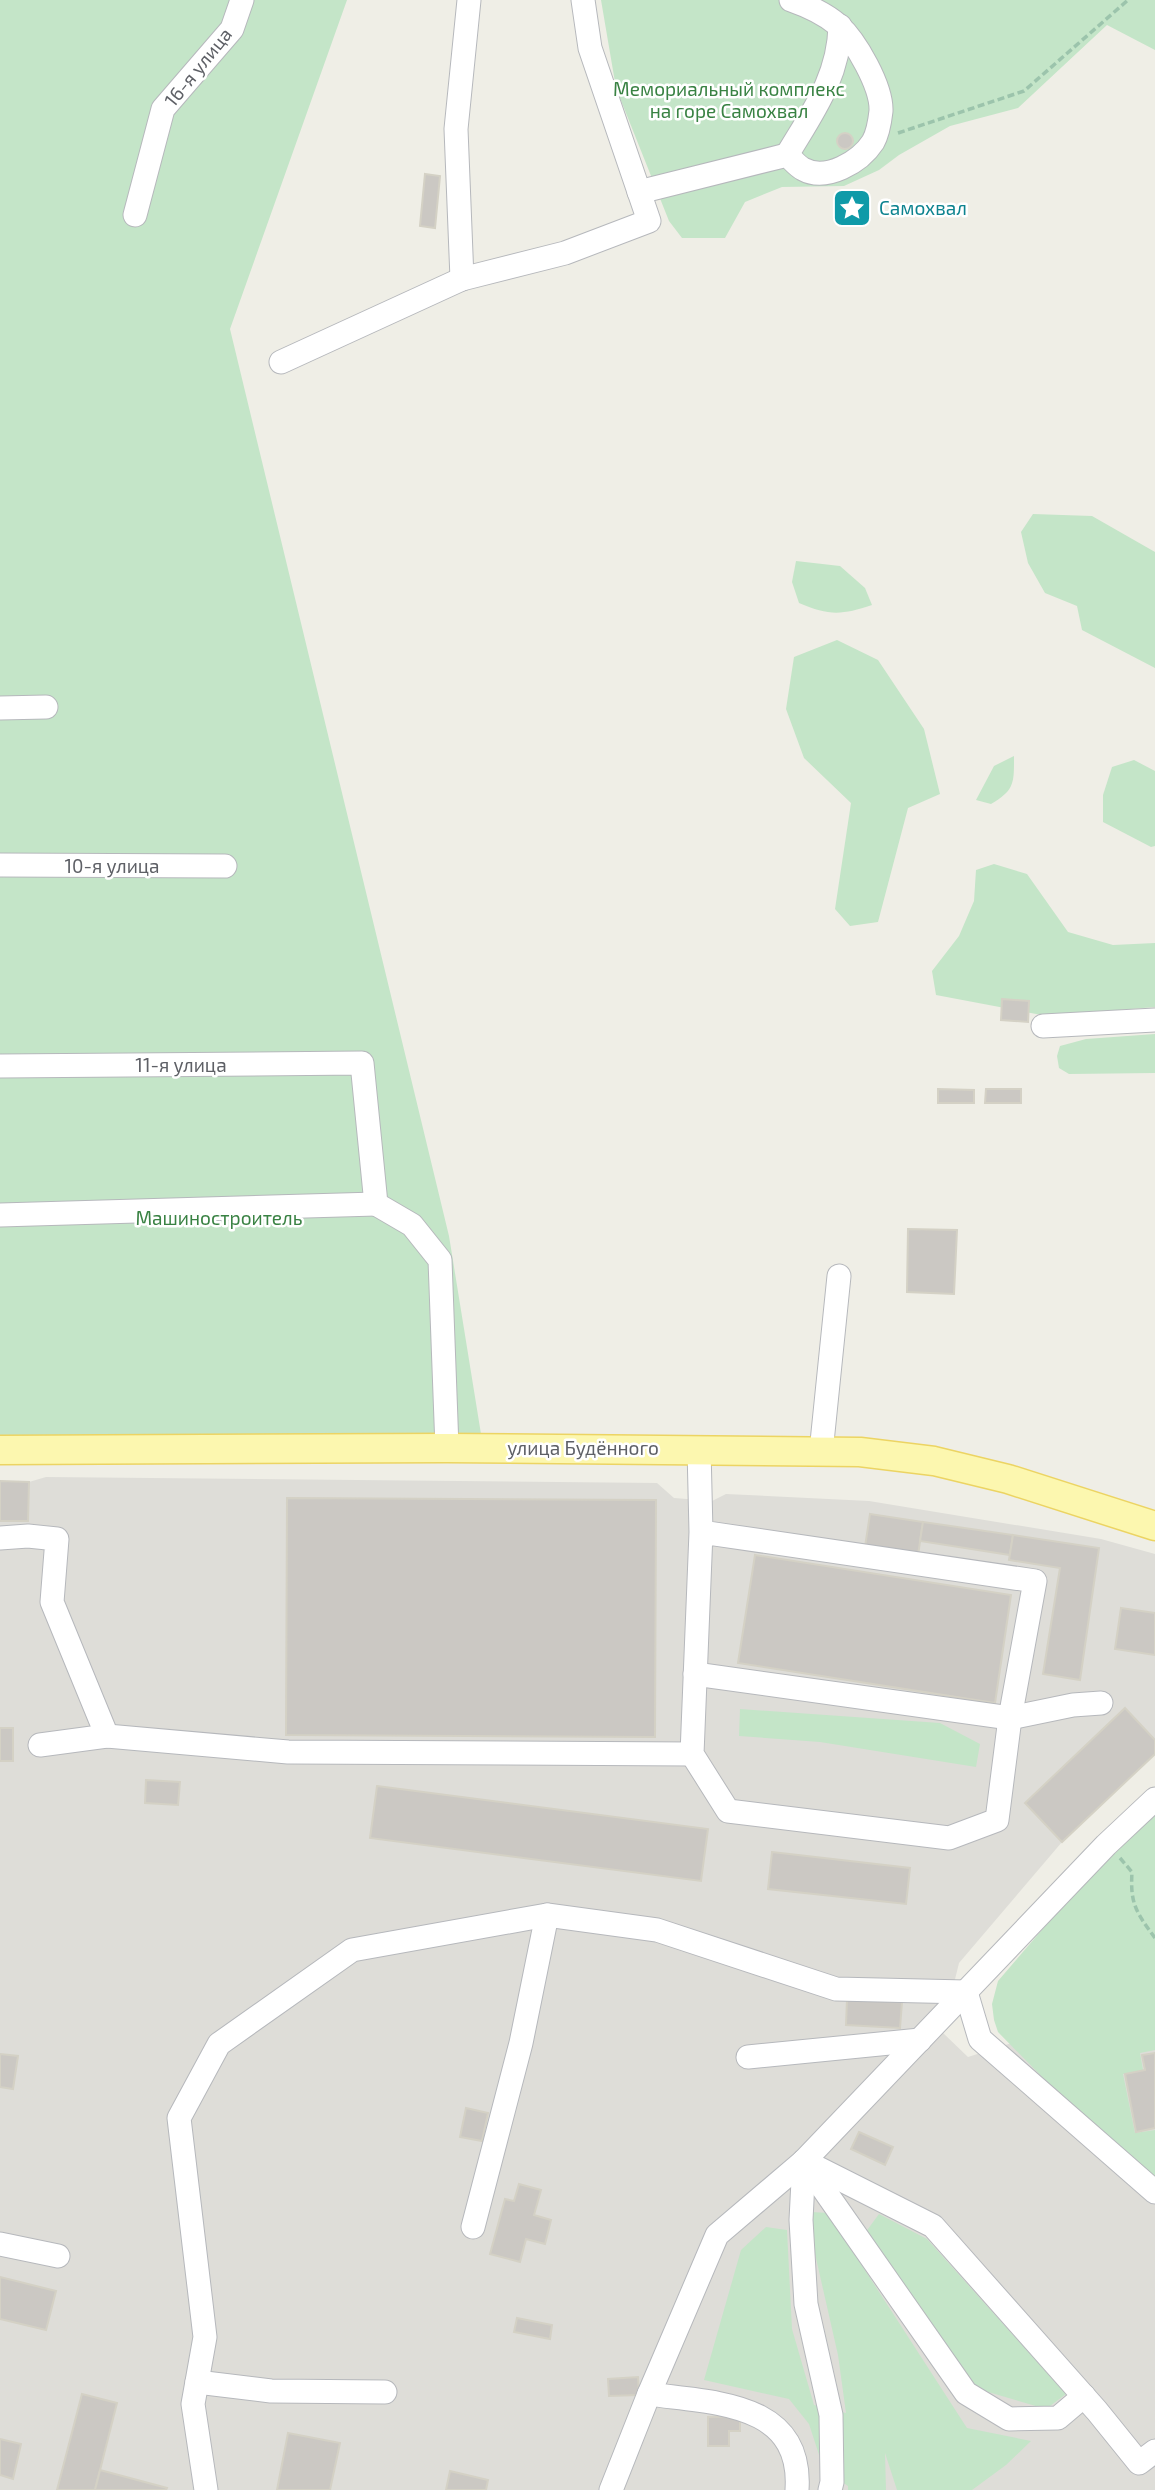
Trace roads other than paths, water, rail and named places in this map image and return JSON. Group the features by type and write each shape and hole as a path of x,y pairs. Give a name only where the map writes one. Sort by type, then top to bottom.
{"main road":[{"name":"улица Будённого","path":"0,1450 447,1448 860,1452 934,1461 1008,1479 1155,1526"}],"street":[{"name":"16-я улица","path":"135,215 163,109 232,29 242,0"},
{"path":"462,279 456,129 469,0"},
{"path":"281,362 462,279 565,253 649,221 590,48 583,0"},
{"path":"786,155 803,169 816,173 832,172 863,154 875,139 881,110 876,84 840,26 813,8 791,0"},
{"path":"639,192 786,155 834,70 840,26"},
{"path":"0,708 46,707"},
{"name":"10-я улица","path":"0,866 225,866"},
{"path":"1043,1026 1155,1020"},
{"name":"11-я улица","path":"0,1066 362,1063 376,1204"},
{"path":"0,1215 376,1204 412,1225 440,1260 447,1448"},
{"path":"821,1452 839,1276"},
{"path":"699,1449 701,1532 692,1754 728,1811 949,1838 997,1820 1010,1718 1035,1581 701,1532"},
{"path":"0,1538 27,1536 57,1539 52,1602 107,1736"},
{"path":"695,1674 1010,1718 1073,1705 1101,1703"},
{"path":"40,1745 107,1736 288,1752 692,1754"},
{"path":"611,2490 716,2235 804,2161 1106,1845 1155,1800"},
{"path":"206,2490 193,2404 205,2337 179,2118 219,2044 352,1951 547,1915 657,1930 836,1989 966,1992"},
{"path":"473,2227 521,2043 547,1915"},
{"path":"966,1992 980,2039 1155,2192"},
{"path":"747,2057 920,2040"},
{"path":"804,2161 933,2226 1084,2396 1139,2463 1155,2451"},
{"path":"804,2161 966,2393 1009,2419 1058,2418 1084,2396"},
{"path":"804,2161 801,2220 806,2304 831,2415 830,2490"},
{"path":"0,2244 58,2256"},
{"path":"197,2382 271,2390 385,2392"},
{"path":"649,2394 744,2408 768,2420 786,2442 798,2470 797,2490"}],"place":[{"name":"Самохвал","path":"852,208"}],"park label":[{"name":"Мемориальный комплекс на горе Самохвал","path":"729,100"},
{"name":"Машиностроитель","path":"219,1218"}]}
